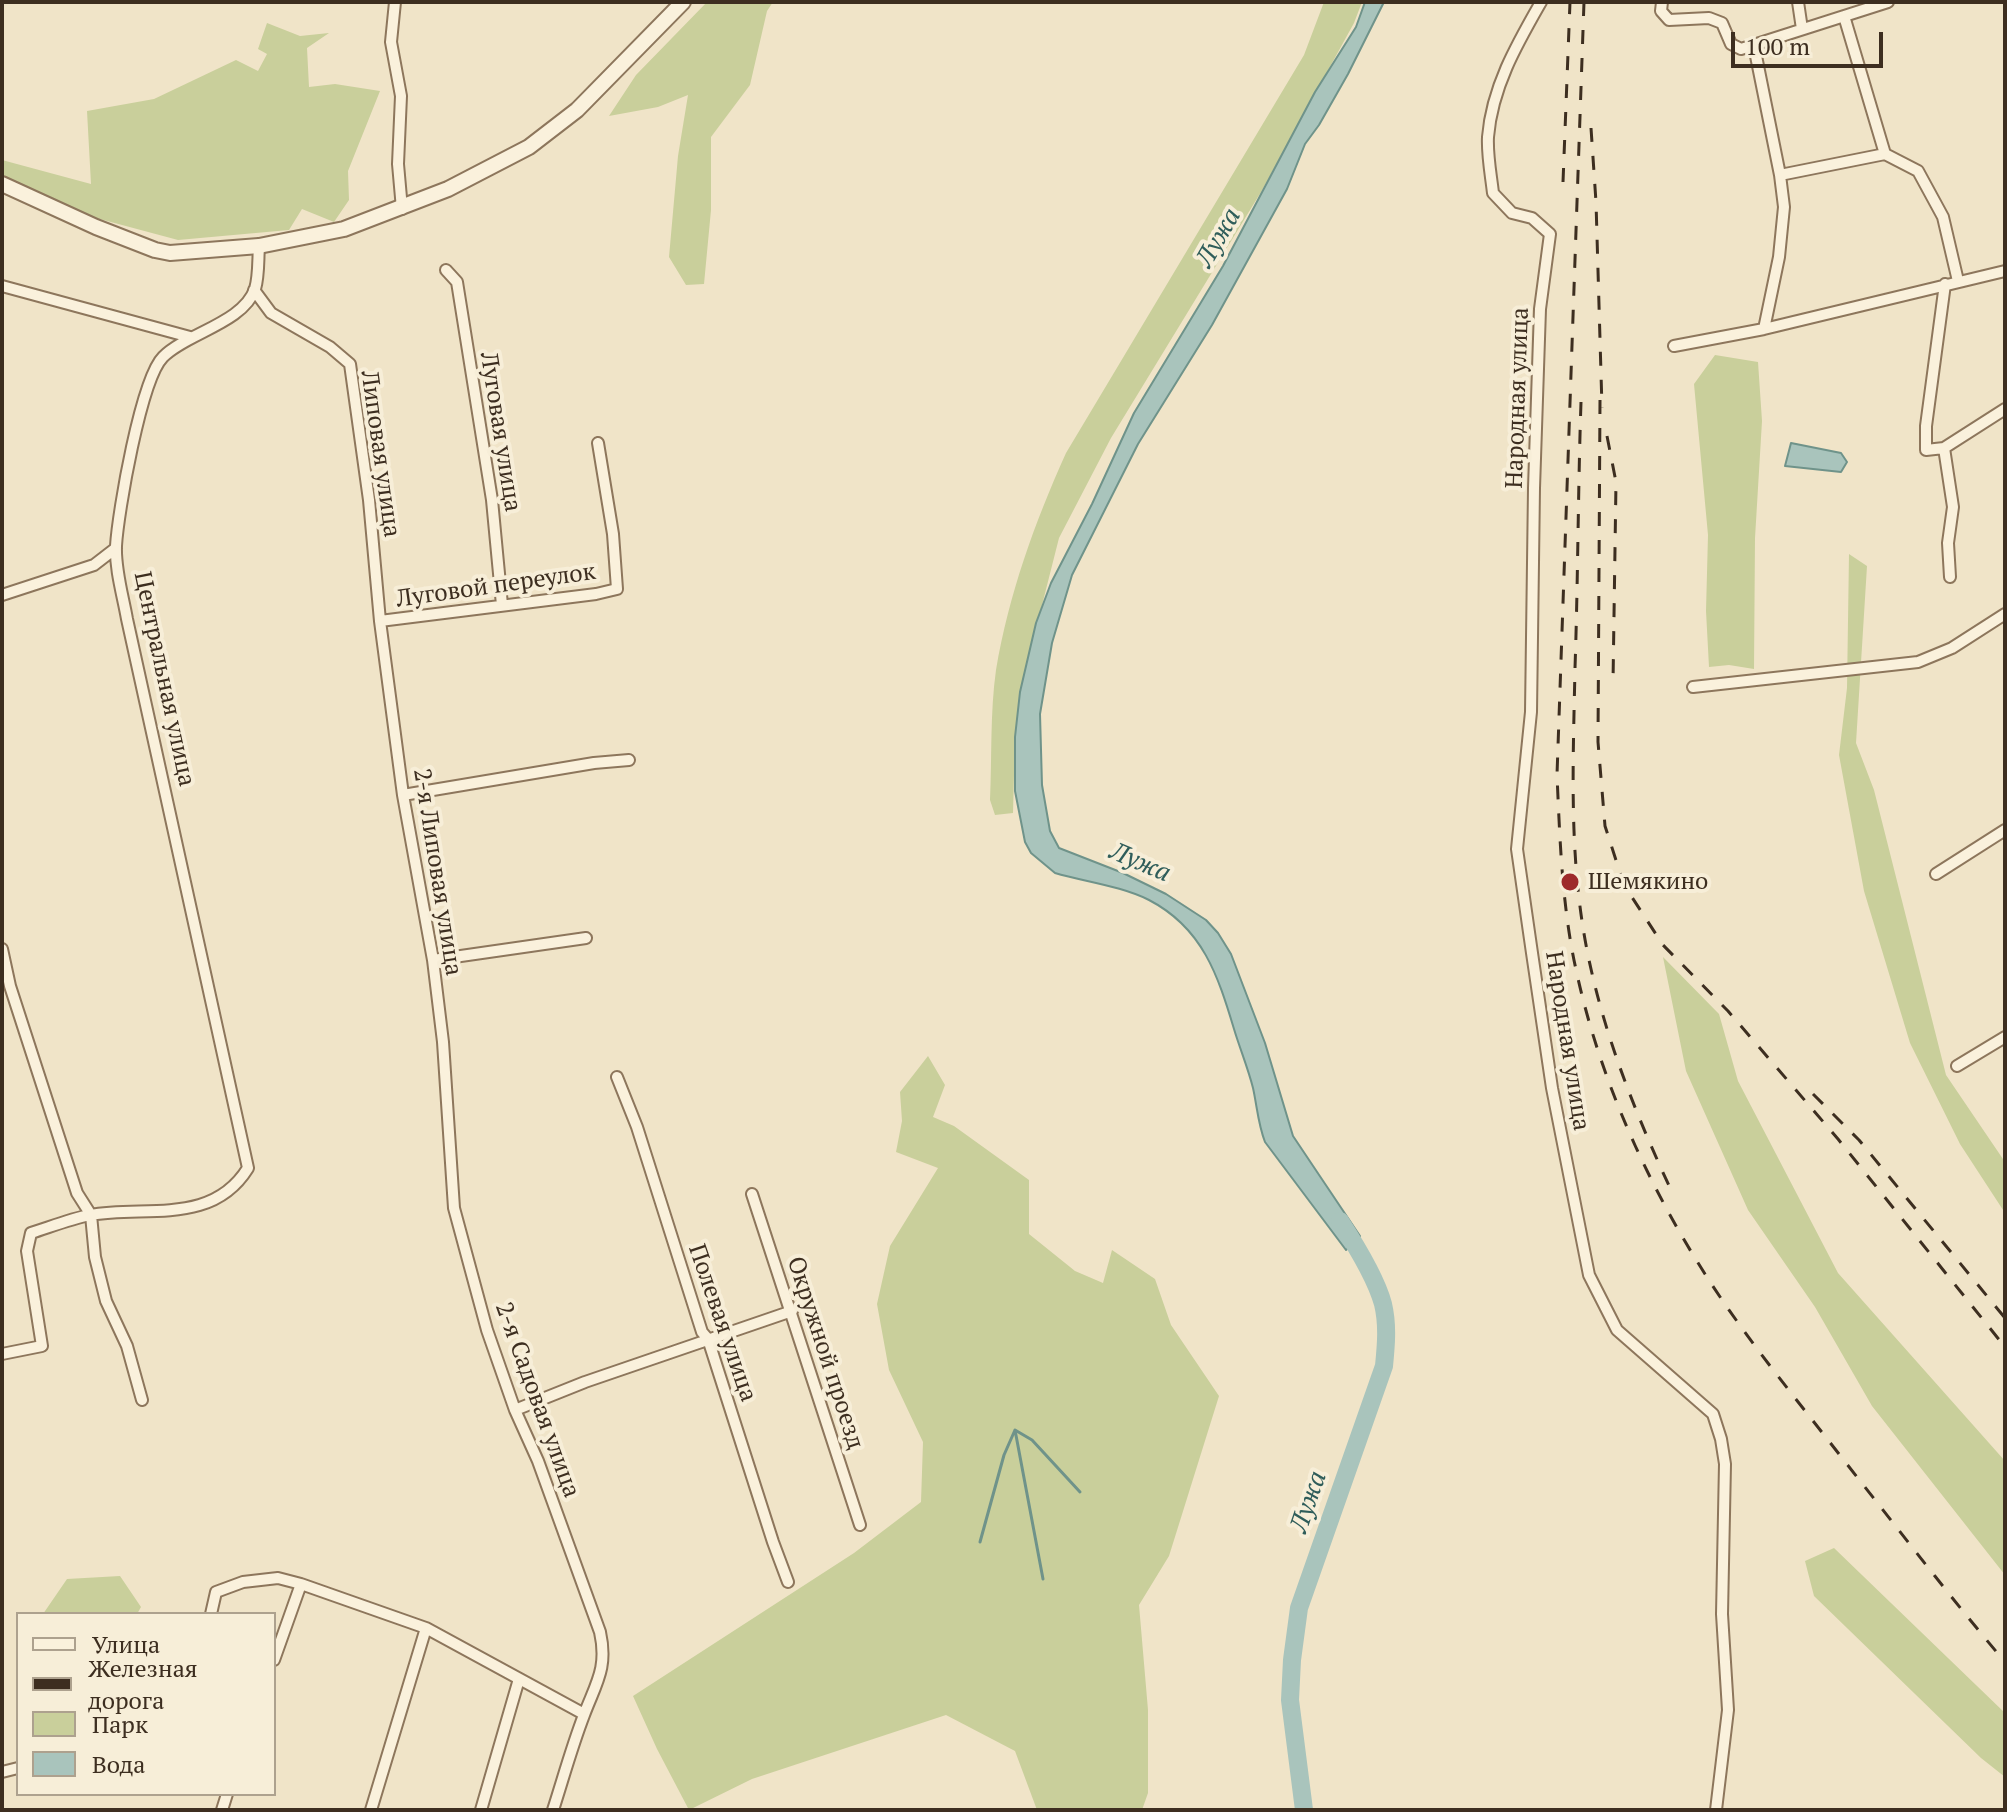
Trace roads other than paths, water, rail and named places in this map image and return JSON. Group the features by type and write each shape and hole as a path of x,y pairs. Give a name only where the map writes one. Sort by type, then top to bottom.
{"street":[{"path":"2,184 155,250 182,253 259,246 344,229 448,189 529,147 577,110 683,2"},
{"name":"Народная улица","path":"1541,2 1511,56 1497,93 1488,137 1493,193 1512,213 1532,218 1550,234 1540,324 1531,712 1517,849 1552,1088 1589,1275 1617,1330 1713,1414 1721,1439 1725,1464 1722,1614 1728,1710 1716,1810"},
{"path":"1662,2 1661,11 1669,20 1709,18 1722,23 1731,44 1741,49 1888,2"},
{"path":"1798,2 1802,29"},
{"path":"394,4 391,42 401,96 398,164 402,209"},
{"path":"1844,16 1885,154"},
{"path":"1754,46 1784,207 1779,257 1764,329"},
{"path":"1780,175 1885,154 1918,171 1943,217 1958,281"},
{"path":"254,290 259,246"},
{"name":"Луговая улица","path":"446,270 457,282 492,500 502,605"},
{"path":"1674,346 1764,329 2005,271"},
{"path":"1945,284 1926,426 1926,450 1944,448 2005,409"},
{"path":"2,286 190,337"},
{"name":"Центральная улица","path":"91,1215 177,1211 224,1195 237,1185 248,1168 130,634 116,548 131,451 147,386 161,359 190,337 221,323 238,311 254,290"},
{"name":"Липовая улица","path":"254,290 271,313 330,347 350,364 369,500 380,621"},
{"name":"Луговой переулок","path":"380,621 617,589 613,534 598,443"},
{"path":"1944,448 1953,507 1948,543 1950,577"},
{"path":"2,595 94,565 116,548"},
{"path":"1693,687 1918,662 1952,648 2005,614"},
{"name":"2-я Липовая улица","path":"380,621 403,795 433,960 443,1042 448,1130"},
{"path":"403,795 629,760"},
{"path":"1936,874 2005,830"},
{"path":"433,960 586,938"},
{"path":"2,949 6,986 77,1193 91,1215 95,1257 106,1301 127,1346 142,1400"},
{"path":"1957,1066 2005,1037"},
{"name":"Полевая улица","path":"617,1077 637,1127 702,1332 708,1339 788,1582"},
{"name":"2-я Садовая улица","path":"448,1130 454,1208 487,1330 600,1632 604,1651 600,1679 584,1714"},
{"name":"Окружной проезд","path":"752,1194 860,1525"},
{"path":"2,1354 42,1346 27,1251 31,1233 91,1215"},
{"path":"515,1410 792,1311"},
{"path":"211,1612 216,1592 243,1582 278,1578 301,1584 426,1628 584,1714 553,1810"},
{"path":"276,1654 301,1584"},
{"path":"371,1810 426,1628"},
{"path":"481,1810 519,1679"}],"water":[{"path":"1365,2 1384,2 1348,74 1305,144 1287,189 1212,325 1138,444 1072,575 1052,643 1040,714 1042,785 1050,831 1059,848 1166,894 1206,920 1218,933 1231,954 1265,1043 1293,1136 1360,1236 1346,1250 1265,1142 1251,1081 1222,990 1195,939 1168,911 1149,900 1055,873 1031,853 1025,842 1015,791 1015,737 1020,692 1036,623 1051,583 1134,413 1223,266 1315,92 1356,27"},
{"path":"1791,443 1841,453 1847,462 1841,472 1785,466"}],"waterway":[{"name":"Лужа","path":"1304,1810 1290,1700 1299,1608 1384,1366 1386,1343 1386,1320 1380,1294 1340,1221"},
{"path":"980,1542 1004,1455 1015,1430"},
{"path":"1043,1579 1015,1430 1032,1440 1080,1492"}],"railway":[{"path":"1563,182 1570,2"},
{"path":"1584,2 1557,775 1562,875 1577,974 1599,1052 1628,1129 1664,1204 1705,1274 1773,1370 2005,1662"},
{"path":"1591,128 1602,408"},
{"path":"1600,400 1598,742 1605,826 1624,885 1663,945 1728,1011 1838,1139 2005,1347"},
{"path":"1581,402 1573,781 1579,894 1591,969 1606,1026 1636,1109 1671,1190"},
{"path":"1607,436 1616,482 1613,683"},
{"path":"1813,1094 1859,1140 2005,1318"}],"place":[{"name":"Шемякино","path":"1570,882"}]}
